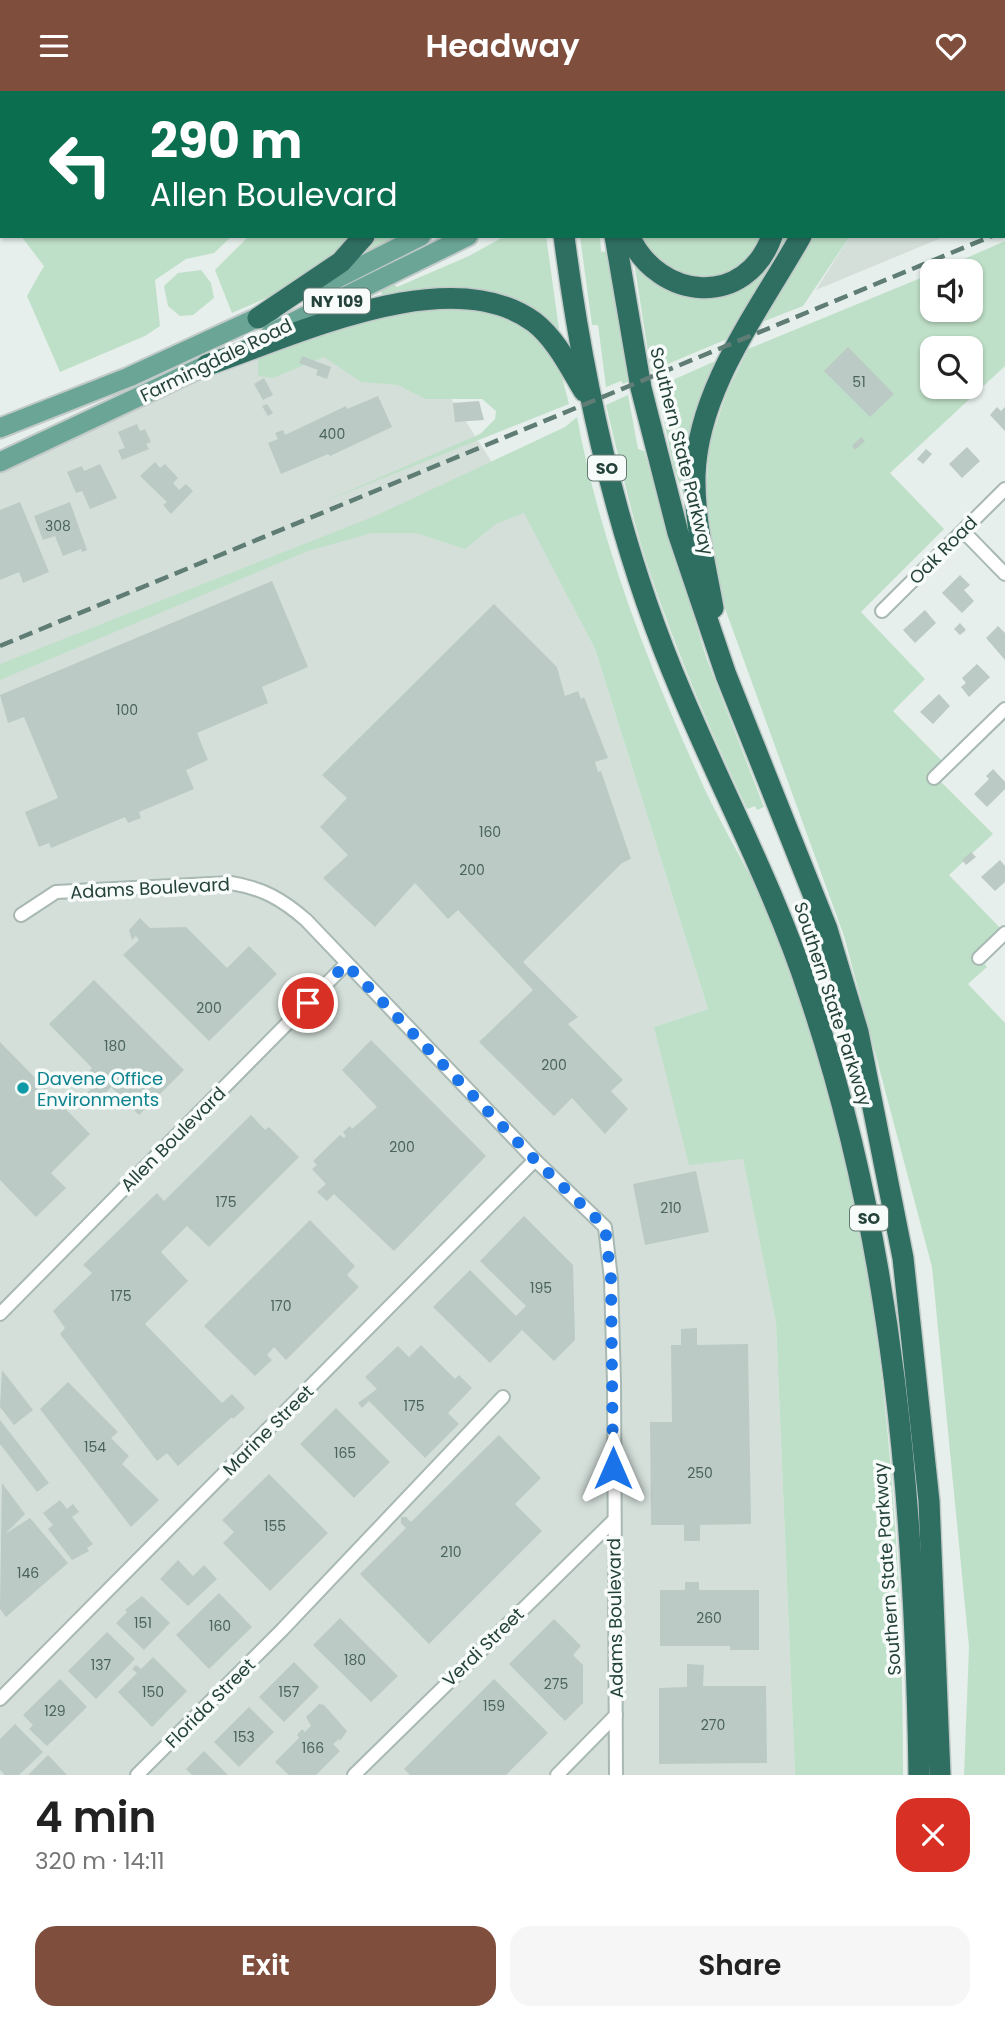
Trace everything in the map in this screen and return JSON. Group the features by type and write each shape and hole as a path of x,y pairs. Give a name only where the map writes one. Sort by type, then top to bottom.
{"highway":[{"path":"258,318 341,262 362,238"},
{"name":"Southern State Parkway","path":"564,238 591,401 645,598 680,692 793,946 825,1042 856,1152 881,1289 902,1452 917,1669 919,1775"},
{"name":"Southern State Parkway","path":"615,238 630,337 651,436 681,545 726,675 807,875 858,1032 903,1258 929,1500 940,1775"},
{"path":"630,238 642,260 665,280 686,287 708,288 729,283 749,271 762,257 771,238"},
{"path":"726,675 699,539 695,489 697,456 705,419 721,377 800,238"},
{"path":"207,365 367,312 429,300 477,299 517,312 542,329 591,401"}],"main road":[{"name":"Farmingdale Road","path":"0,428 129,377 258,318 417,238"},
{"name":"Farmingdale Road","path":"0,462 207,365 464,238"}],"street":[{"name":"Oak Road","path":"882,611 1005,489"},
{"path":"963,531 1005,574"},
{"path":"934,778 1005,709"},
{"name":"Adams Boulevard","path":"21,915 57,893 231,883 256,887 283,900 306,920 535,1160 605,1227 611,1279 616,1775"},
{"path":"979,958 1005,933"},
{"name":"Allen Boulevard","path":"0,1314 346,964"},
{"name":"Marine Street","path":"0,1699 535,1160"},
{"name":"Florida Street","path":"137,1775 282,1630 503,1397"},
{"name":"Verdi Street","path":"354,1775 613,1521"},
{"path":"557,1775 616,1715"}],"shaded area":[{"path":"849,238 941,238 816,290"},
{"path":"405,327 524,512 595,649 708,1009 654,1027 743,1158 776,1323 795,1775 0,1775 0,451 260,349"}],"green space":[{"path":"23,238 230,238 214,253 186,259 155,280 160,326 145,336 60,372 27,296 44,266"},
{"path":"247,238 356,238 348,248 301,281 232,313 215,270"},
{"path":"370,238 405,238 350,265"},
{"path":"501,238 546,238 559,329 555,331 517,303 383,297 380,289 392,283 397,287 469,256"},
{"path":"580,238 600,238 601,252 608,251 628,382 623,384 621,381 606,387 598,325 592,325"},
{"path":"639,238 765,238 737,274 702,282 660,269"},
{"path":"782,238 794,238 739,334 651,371 634,262 674,291 689,296 703,296 717,294 744,280 767,260"},
{"path":"810,238 849,238 803,306 762,322"},
{"path":"1005,241 1005,366 983,386 983,336 920,336 920,399 970,399 890,473 944,529 861,612 925,679 893,711 947,766 936,777 993,834 949,875 1002,930 978,957 987,967 968,984 1005,1023 1005,1775 964,1775 969,1647 932,1267 844,936 723,603 706,498 709,445 727,392 748,349 920,278 920,322 983,322 983,259 964,259"},
{"path":"201,270 211,283 214,298 193,315 180,316 168,306 164,286 178,273"},
{"path":"440,307 490,309 524,325 542,341 565,371 563,381 569,404 316,505 480,434 495,419 496,411 482,399 425,399 398,385 361,382 324,357 273,378 258,376 258,359 339,326"},
{"path":"729,355 687,503 674,469 657,387"},
{"path":"628,395 638,449 644,451 706,657 764,807 757,810 755,806 747,809 721,752 672,635 644,555 606,405"},
{"path":"577,417 600,514 647,655 706,792 761,896 776,931 827,1079 843,1139 866,1261 888,1435 899,1605 903,1775 795,1775 776,1323 743,1159 689,1165 654,1027 708,1009 595,649 524,513 496,524 465,549 416,533 372,533 308,551 0,680 0,664 375,516 565,427"}],"building":[{"path":"848,347 894,394 870,417 824,371"},
{"path":"302,356 331,367 327,379 316,375 318,370 299,363"},
{"path":"264,378 273,395 263,400 254,384"},
{"path":"378,396 392,427 330,456 328,454 281,474 268,443 278,439 275,433 283,430 285,435 346,406 347,409"},
{"path":"479,401 484,420 455,422 453,403"},
{"path":"267,404 273,413 268,416 262,406"},
{"path":"997,407 1001,411 1005,407 1005,431 990,415"},
{"path":"137,424 140,431 145,429 151,442 146,444 149,449 122,460 118,450 125,448 118,432"},
{"path":"861,437 865,441 855,450 852,446"},
{"path":"967,447 980,461 962,478 949,464"},
{"path":"926,449 932,454 923,464 917,459"},
{"path":"155,462 160,468 165,464 178,478 173,483 179,490 186,484 193,491 171,514 163,505 167,502 140,476"},
{"path":"100,464 117,498 90,509 82,491 76,493 67,472 82,466 84,471"},
{"path":"20,502 49,572 23,583 19,572 0,580 0,510"},
{"path":"70,502 87,550 82,552 81,549 63,556 55,536 43,540 34,516"},
{"path":"960,575 970,585 964,590 974,601 962,613 942,593"},
{"path":"272,581 308,667 262,687 268,703 197,733 208,760 186,770 194,789 139,812 141,818 128,823 125,817 51,848 49,843 39,847 25,812 58,798 24,717 8,723 0,695"},
{"path":"494,604 557,667 565,696 578,691 581,699 584,697 608,758 595,762 598,772 601,771 631,859 622,863 523,962 578,1017 568,1024 623,1080 611,1091 628,1109 605,1134 572,1098 554,1116 479,1042 533,990 458,910 448,919 415,883 375,927 323,878 348,855 320,827 347,798 322,775"},
{"path":"925,610 936,623 915,643 903,630"},
{"path":"960,623 966,630 960,635 954,629"},
{"path":"998,626 1005,633 1005,660 986,638"},
{"path":"977,664 990,677 969,697 961,687 966,683 962,678"},
{"path":"939,694 950,706 933,724 920,712"},
{"path":"993,769 1005,782 1005,789 987,807 974,794 989,779 986,776"},
{"path":"971,852 976,857 966,865 962,860"},
{"path":"1000,860 1005,866 1005,882 995,891 981,877"},
{"path":"140,918 150,928 186,927 227,968 249,946 277,974 209,1041 123,955 139,940 136,936 132,940 129,930"},
{"path":"94,980 184,1070 139,1115 111,1087 97,1102 87,1093 98,1082 88,1072 92,1068 49,1024"},
{"path":"371,1040 486,1156 394,1251 334,1194 327,1201 317,1192 326,1184 312,1169 317,1165 313,1161 340,1135 344,1138 346,1136 343,1132 350,1126 352,1129 377,1107 342,1070"},
{"name":"Davene Office Environments","path":"0,1042 90,1134 51,1173 66,1188 36,1217 0,1180"},
{"path":"251,1115 265,1130 269,1127 299,1157 209,1247 187,1226 161,1252 188,1281 145,1324 222,1403 232,1394 245,1408 178,1466 167,1453 157,1461 60,1334 65,1328 53,1311 92,1273 83,1265 157,1193 164,1201"},
{"path":"696,1171 709,1232 645,1245 633,1184"},
{"path":"524,1216 573,1265 575,1340 554,1361 522,1330 490,1363 433,1307 470,1270 516,1316 526,1306 480,1261"},
{"path":"310,1220 355,1266 347,1275 359,1287 286,1360 274,1347 267,1355 272,1360 255,1376 204,1326"},
{"path":"697,1328 697,1345 748,1344 751,1524 700,1525 700,1541 684,1541 684,1525 651,1525 650,1422 672,1422 671,1345 681,1345 681,1329"},
{"path":"421,1345 455,1379 459,1375 472,1388 448,1413 459,1424 425,1458 369,1401 362,1408 358,1403 377,1389 365,1377 398,1346 409,1357"},
{"path":"2,1370 33,1410 14,1425 0,1407"},
{"path":"68,1382 118,1432 111,1438 129,1456 122,1464 159,1500 131,1527 40,1409"},
{"path":"336,1408 390,1462 354,1498 300,1444"},
{"path":"0,1420 49,1483 37,1492 0,1444"},
{"path":"499,1435 541,1478 515,1504 542,1531 429,1644 360,1574 406,1528 401,1523 401,1517 406,1517 411,1522"},
{"path":"269,1474 328,1533 270,1591 223,1543 234,1532 222,1520"},
{"path":"2,1483 25,1514 5,1534 30,1518 68,1563 6,1617 0,1609"},
{"path":"60,1500 67,1509 73,1504 79,1512 72,1517 93,1544 87,1548 89,1551 72,1560 48,1529 53,1525 43,1513"},
{"path":"178,1560 193,1576 204,1565 217,1579 188,1606 160,1579"},
{"path":"685,1582 699,1582 699,1590 759,1590 759,1650 730,1650 730,1646 660,1646 660,1590 685,1590"},
{"path":"219,1593 252,1627 209,1669 176,1635"},
{"path":"142,1596 170,1623 144,1650 116,1623 127,1612 125,1610"},
{"path":"340,1618 398,1676 371,1702 313,1645"},
{"path":"554,1619 581,1646 573,1655 583,1665 583,1703 565,1721 509,1664"},
{"path":"107,1632 135,1659 96,1699 68,1671"},
{"path":"153,1657 187,1691 152,1727 118,1692 137,1673 132,1669 136,1665 141,1669"},
{"path":"294,1662 319,1687 284,1722 259,1697"},
{"path":"687,1664 704,1665 703,1686 766,1686 767,1763 659,1764 659,1688 687,1687"},
{"path":"60,1679 87,1707 47,1746 29,1729 33,1725 23,1715"},
{"path":"494,1679 548,1733 506,1775 410,1775 404,1769"},
{"path":"319,1704 324,1705 347,1731 340,1741 339,1739 333,1744 340,1751 316,1775 289,1775 275,1762 299,1738 297,1735 302,1729 305,1732 311,1726 306,1717"},
{"path":"249,1707 274,1732 239,1767 214,1742"},
{"path":"15,1724 43,1752 19,1775 5,1775 0,1770 0,1739"},
{"path":"204,1751 228,1775 192,1775 186,1769"},
{"path":"48,1755 67,1775 28,1775"}],"railway":[{"path":"0,646 987,238"}],"place":[{"name":"Davene Office Environments","path":"23,1088"}],"route":[{"path":"308,1003 346,964 535,1160 605,1227 611,1279 613,1468"}]}
